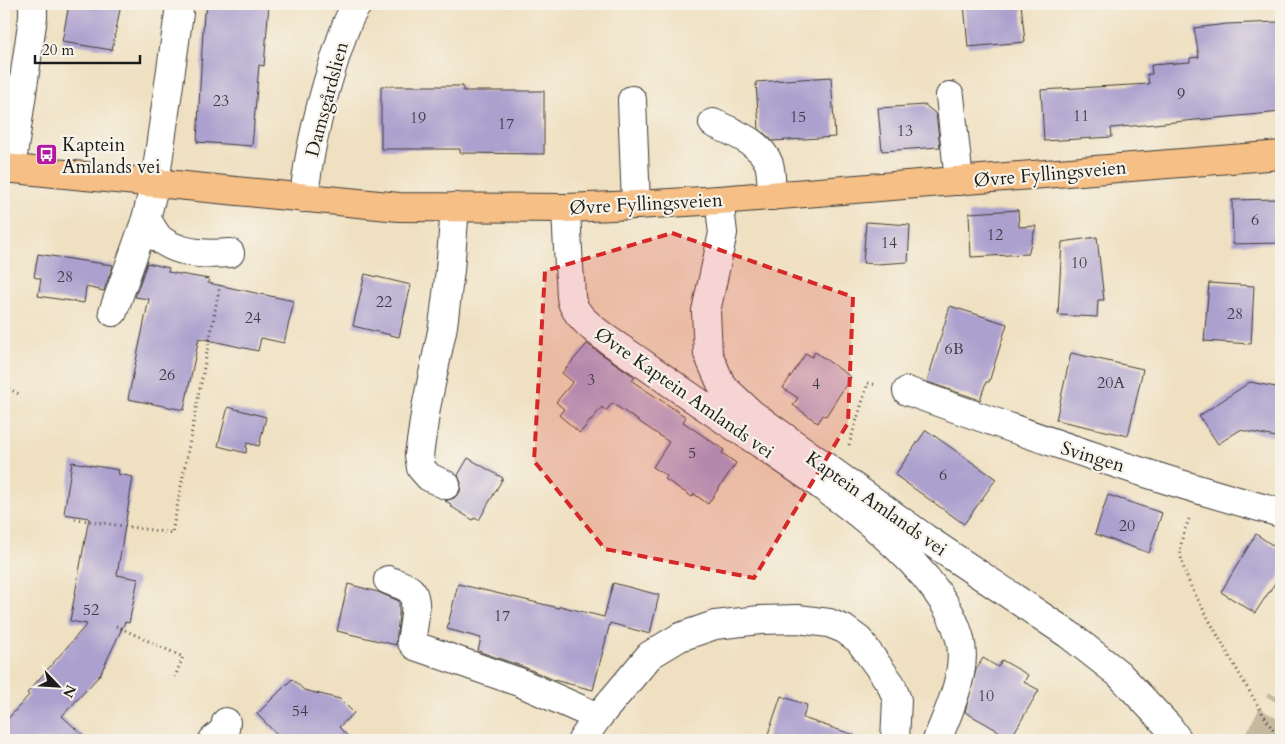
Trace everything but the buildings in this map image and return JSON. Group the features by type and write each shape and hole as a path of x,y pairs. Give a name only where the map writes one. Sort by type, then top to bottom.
{"main road":[{"name":"Øvre Fyllingsveien","path":"7,169 399,207 566,208 636,206 719,200 1281,155"}],"street":[{"name":"Øvre Fyllingsveien","path":"7,169 33,17 33,4"},
{"name":"Damsgårdslien","path":"304,198 307,169 326,84 344,30 358,4"},
{"path":"112,312 146,219 156,183 180,14"},
{"path":"950,96 959,181"},
{"path":"632,100 636,206"},
{"path":"713,122 741,136 760,150 768,163 772,196"},
{"name":"Kaptein Amlands vei","path":"719,200 723,233 706,311 708,354 722,386 752,414 925,538 1068,634 1119,674 1168,726 1178,740"},
{"path":"446,486 428,477 421,468 419,455 426,408 443,326 450,270 454,207"},
{"name":"Øvre Kaptein Amlands vei","path":"566,208 567,248 572,303 587,324 795,467 880,531 916,566 936,589 952,615 960,639 962,655 957,683 938,740"},
{"path":"146,219 159,238 180,249 208,254 222,253"},
{"name":"Svingen","path":"906,391 1049,442 1199,490 1281,513"},
{"path":"388,580 412,591 415,597 411,641 415,646 519,682 598,717"},
{"path":"582,740 598,717 650,655 680,637 715,625 760,620 798,619 829,623 844,629 859,640 891,684 897,700 895,740"}],"path":[{"path":"75,519 172,533 221,277 220,264 222,253"},
{"path":"853,433 868,383 874,384"},
{"path":"4,386 19,394"},
{"path":"1199,490 1184,532 1181,550 1181,558 1188,581 1241,679 1280,740"},
{"path":"116,626 183,657 175,677"}],"highlighted area":[{"path":"672,233 853,297 848,423 754,578 605,549 534,461 545,271"}],"tunnel":[{"path":"1258,740 1281,699"}],"place":[{"name":"Kaptein Amlands vei","path":"46,155"}]}
